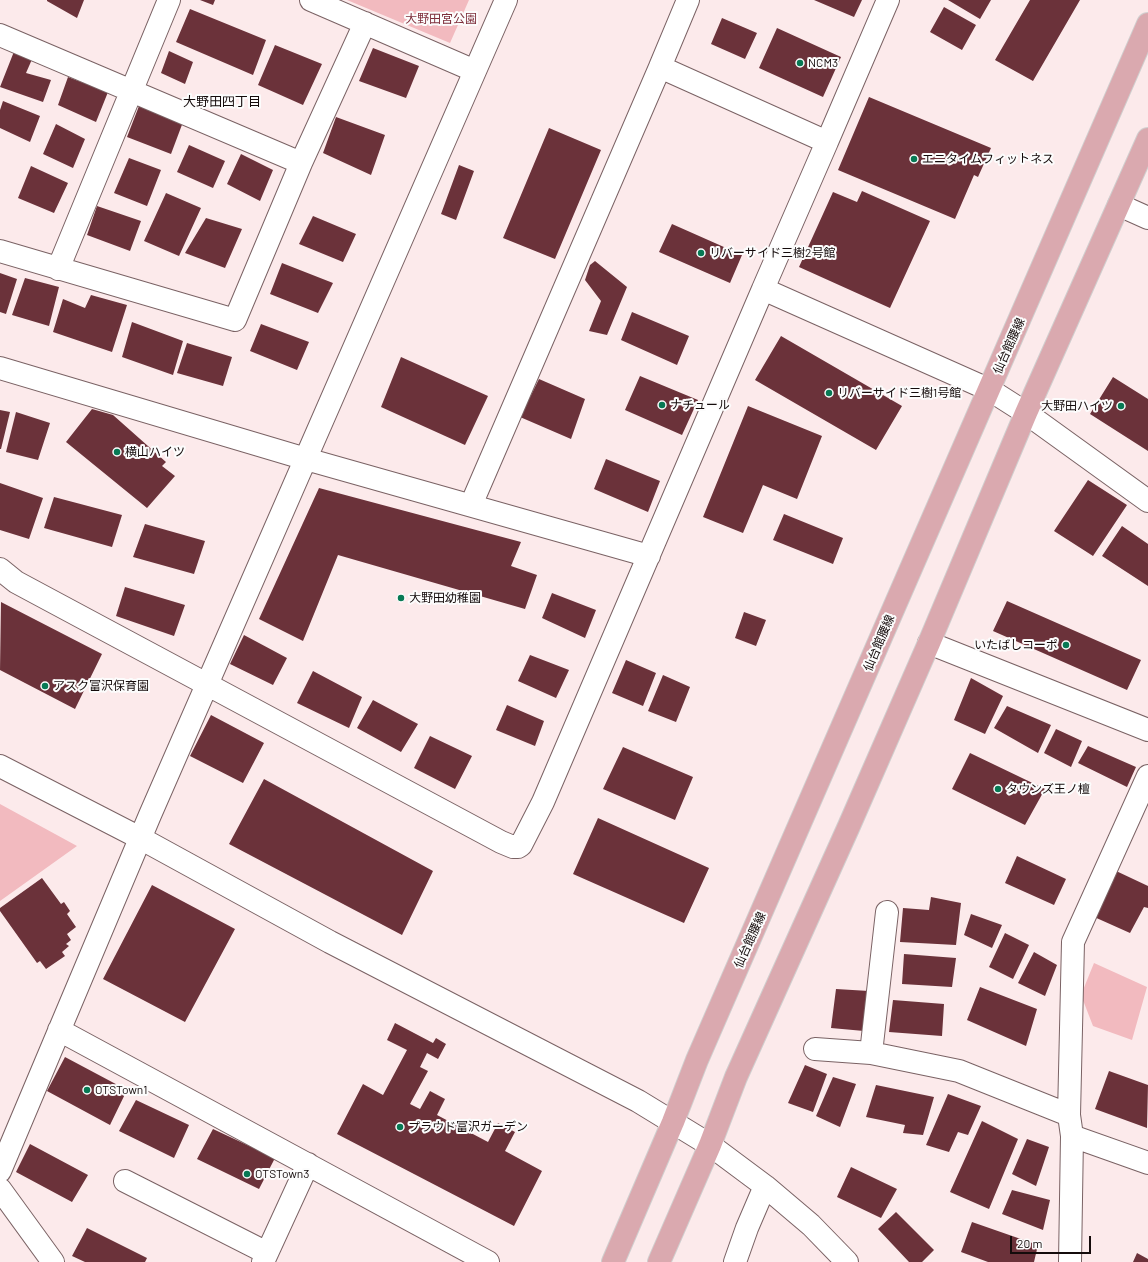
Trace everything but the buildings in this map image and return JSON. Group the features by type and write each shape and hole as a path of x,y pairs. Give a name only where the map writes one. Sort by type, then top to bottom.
{"main road":[{"name":"仙台館腰線","path":"613,1262 673,1122 700,1053 990,390 1148,24"},
{"path":"659,1262 710,1145 736,1077 849,826 929,643 1026,413 1148,139"}],"street":[{"path":"58,269 169,0"},
{"path":"311,0 475,71"},
{"path":"0,1171 206,684 306,459 506,0"},
{"path":"471,505 688,0"},
{"path":"0,568 16,582 501,842 513,847 522,845 543,802 888,0"},
{"path":"0,251 235,320 301,163 365,23"},
{"path":"0,35 301,163"},
{"path":"660,67 827,142"},
{"path":"1119,205 1148,218"},
{"path":"763,289 990,390 1026,413 1148,501"},
{"path":"0,368 306,459 649,556"},
{"path":"929,643 1148,730"},
{"path":"0,766 140,838 330,942 638,1101 710,1145 765,1186 811,1225 847,1262"},
{"path":"1070,1262 1070,1125 1074,942 1148,776"},
{"path":"871,1053 887,912"},
{"path":"59,1030 488,1262"},
{"path":"815,1049 871,1053 959,1071 1148,1163"},
{"path":"125,1181 265,1258 308,1164"},
{"path":"735,1262 747,1228 765,1186"},
{"path":"0,1189 53,1262"}],"green space":[{"name":"大野田宮公園","path":"347,0 469,0 450,43"},
{"path":"0,804 77,846 0,901"},
{"path":"1094,963 1147,987 1132,1040 1093,1026 1081,995"}],"place":[{"name":"NCM3","path":"800,63"},
{"name":"エニタイムフィットネス","path":"914,159"},
{"name":"リバーサイド三樹2号館","path":"701,253"},
{"name":"リバーサイド三樹1号館","path":"829,393"},
{"name":"ナチュール","path":"662,405"},
{"name":"大野田ハイツ","path":"1121,406"},
{"name":"横山ハイツ","path":"117,452"},
{"name":"大野田幼稚園","path":"401,598"},
{"name":"いたばしコーポ","path":"1066,645"},
{"name":"アスク富沢保育園","path":"45,686"},
{"name":"タウンズ王ノ檀","path":"998,789"},
{"name":"OTSTown1","path":"87,1090"},
{"name":"プラウド富沢ガーデン","path":"400,1127"},
{"name":"OTSTown3","path":"247,1174"}],"district":[{"name":"大野田四丁目","path":"222,102"}]}
